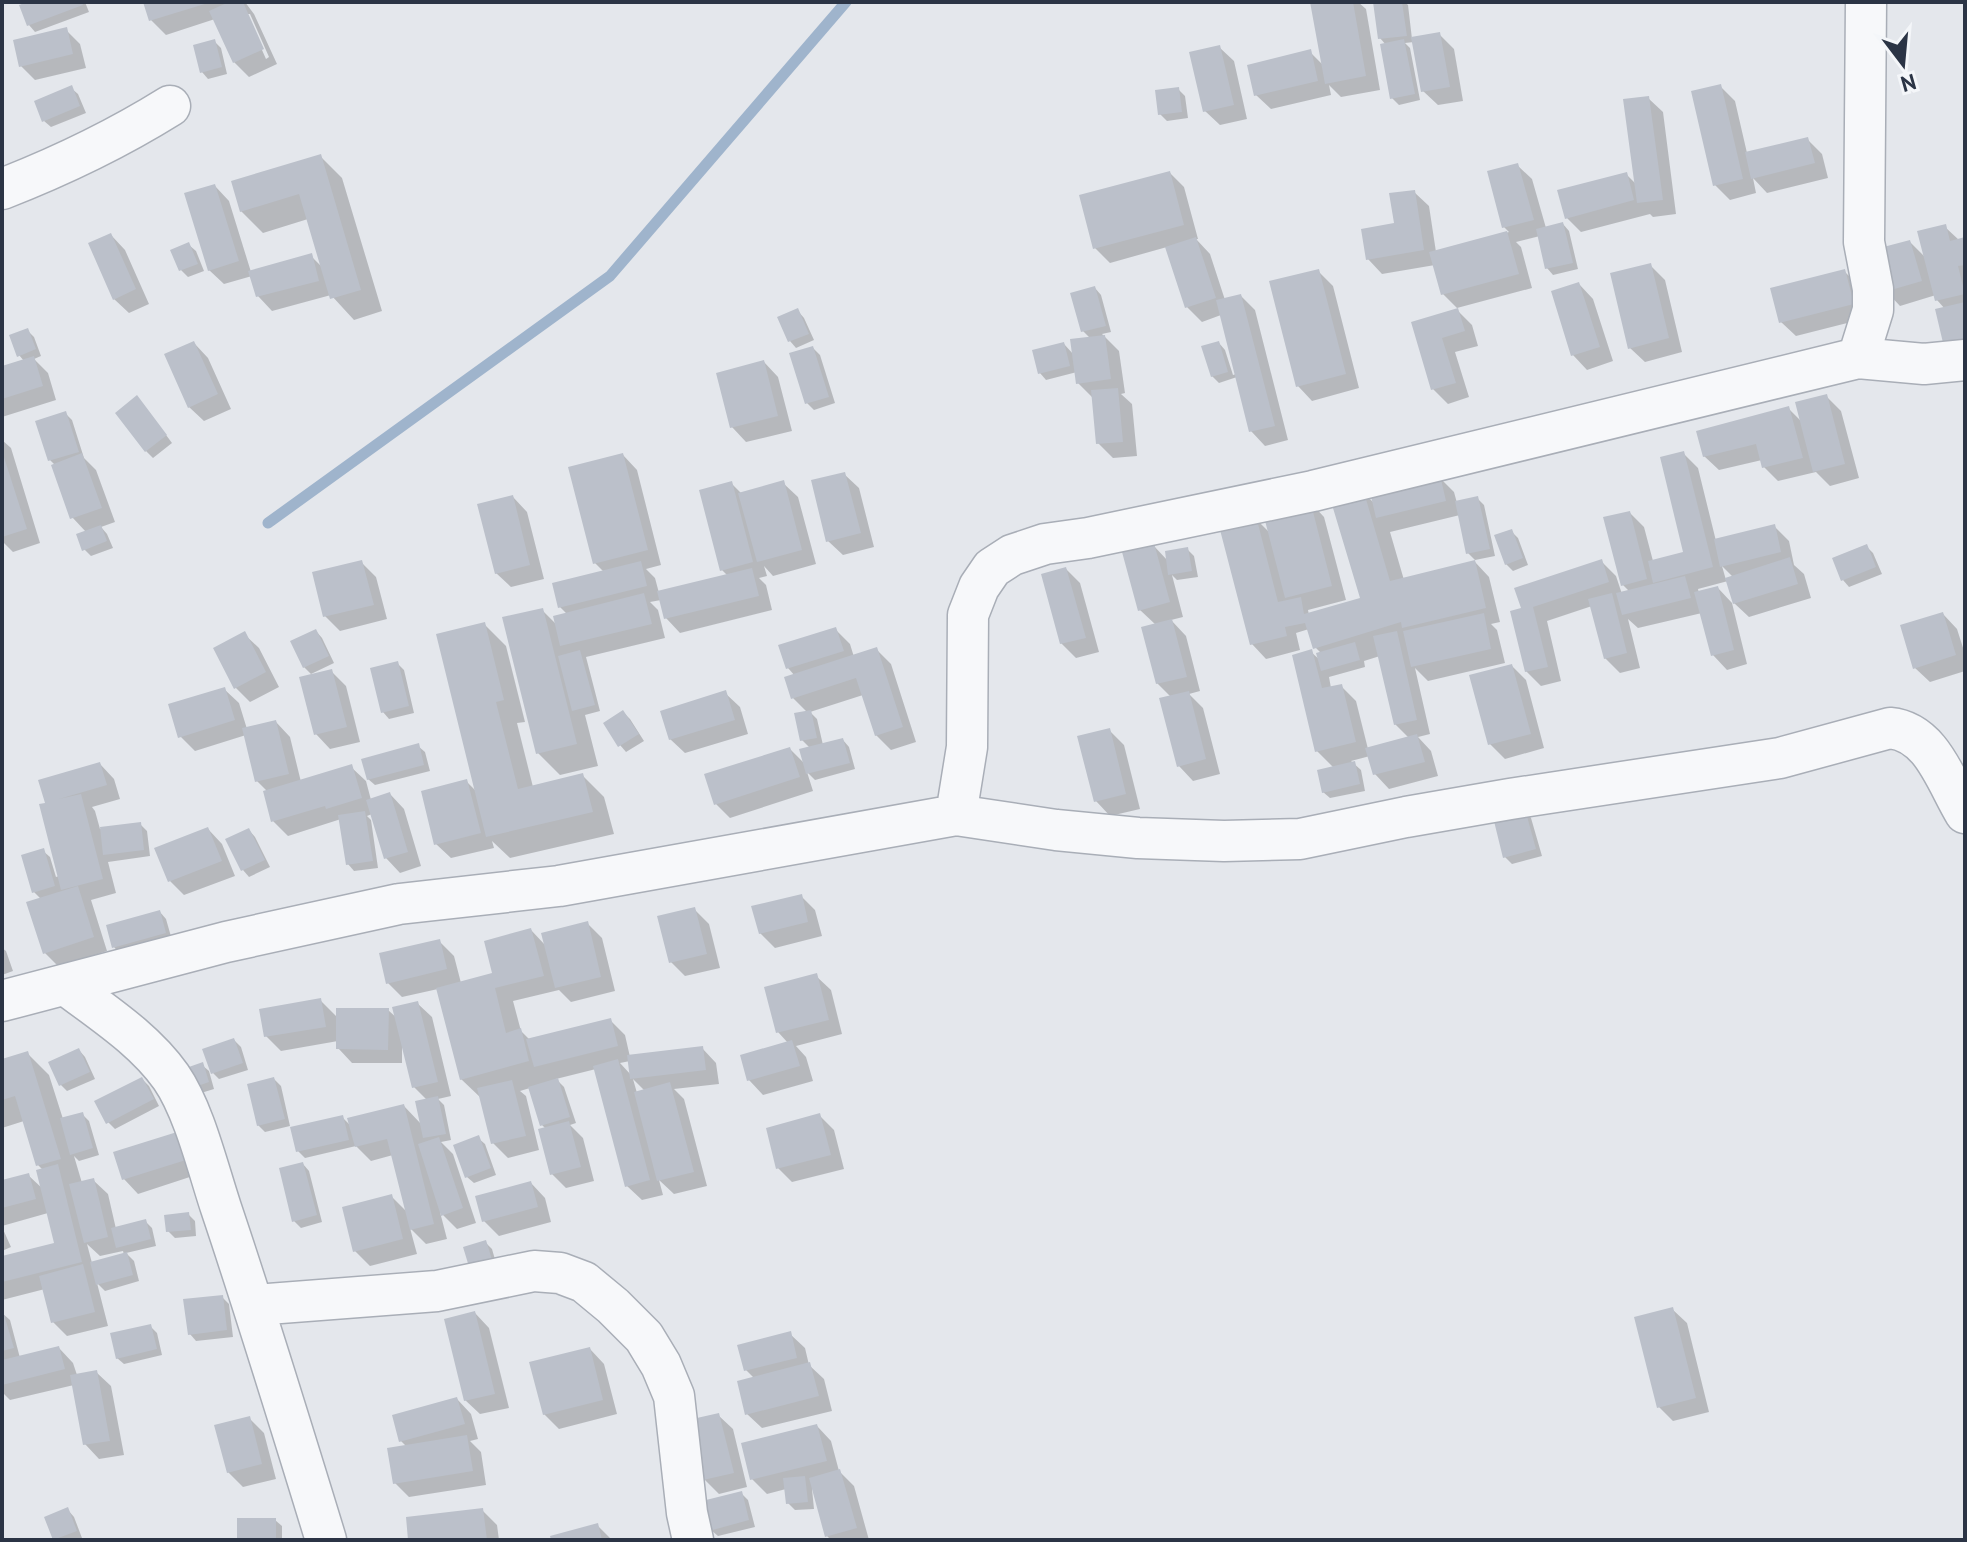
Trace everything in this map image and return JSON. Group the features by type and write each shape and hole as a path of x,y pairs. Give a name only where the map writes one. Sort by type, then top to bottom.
{"street":[{"path":"1858,358 1873,310 1873,289 1864,242 1866,2"},
{"path":"2,189 124,135 170,106"},
{"path":"956,815 967,747 968,615 979,587 992,568 1012,555 1045,544 1088,538 1313,491 1858,358 1924,364 1965,360"},
{"path":"2,1001 226,942 399,904 559,886 956,815 1138,838 1224,841 1300,839 1510,799 1780,758 1890,728 1902,729 1922,741 1935,758 1965,813"},
{"path":"66,985 154,1054 173,1081 191,1119 254,1305 326,1540"},
{"path":"254,1305 437,1291 534,1271 560,1273 584,1282 644,1337 661,1365 674,1396 687,1513 693,1540"}],"building":[{"path":"27,2 82,2 83,5 27,26 19,5"},
{"path":"143,2 208,2 208,3 149,21"},
{"path":"229,2 243,2 264,49 233,63 209,11"},
{"path":"1310,2 1353,2 1366,76 1325,84"},
{"path":"1373,2 1402,2 1407,36 1378,39"},
{"path":"67,27 73,54 19,67 13,40"},
{"path":"1440,32 1450,87 1421,92 1411,37"},
{"path":"215,39 222,67 200,73 193,45"},
{"path":"1404,39 1415,94 1390,99 1380,44"},
{"path":"1220,45 1234,105 1203,112 1189,52"},
{"path":"1311,49 1318,81 1254,96 1247,65"},
{"path":"1721,84 1743,179 1713,186 1691,91"},
{"path":"72,85 80,106 42,122 34,101"},
{"path":"1179,87 1182,112 1158,115 1155,90"},
{"path":"1649,96 1663,200 1637,203 1623,99"},
{"path":"1808,137 1815,163 1751,179 1745,152"},
{"path":"321,154 361,290 330,299 299,194 240,212 231,181"},
{"path":"1518,163 1534,220 1502,228 1487,171"},
{"path":"1170,171 1184,225 1093,249 1079,195"},
{"path":"1627,172 1634,200 1565,219 1557,190"},
{"path":"215,184 239,261 208,271 184,193"},
{"path":"1415,190 1424,250 1366,260 1361,229 1394,223 1389,193"},
{"path":"1563,222 1573,263 1545,269 1536,229"},
{"path":"1946,224 1950,241 1965,237 1965,265 1958,266 1965,294 1935,301 1917,231"},
{"path":"1507,231 1519,274 1441,295 1429,252"},
{"path":"111,233 136,289 113,300 88,243"},
{"path":"1196,237 1216,298 1185,308 1165,247"},
{"path":"1910,240 1922,281 1884,292 1872,250"},
{"path":"189,242 198,264 179,271 170,250"},
{"path":"312,253 319,281 256,297 248,271"},
{"path":"1651,263 1669,338 1628,349 1610,273"},
{"path":"1319,269 1346,374 1296,387 1269,281"},
{"path":"1845,269 1854,304 1779,323 1770,288"},
{"path":"1579,282 1600,347 1571,356 1551,291"},
{"path":"1095,286 1106,326 1081,332 1070,293"},
{"path":"1241,294 1275,426 1249,432 1216,300"},
{"path":"1965,302 1965,342 1944,347 1935,309"},
{"path":"798,308 809,334 788,342 777,317"},
{"path":"1458,308 1465,331 1442,338 1456,383 1431,390 1411,322"},
{"path":"28,328 36,349 17,357 9,335"},
{"path":"1105,335 1111,379 1076,384 1070,339"},
{"path":"194,341 218,394 188,408 164,354"},
{"path":"1219,341 1228,372 1211,377 1201,346"},
{"path":"1064,342 1070,366 1038,374 1032,350"},
{"path":"813,346 829,397 805,404 789,353"},
{"path":"34,356 43,386 2,399 2,366"},
{"path":"764,360 778,416 730,428 716,373"},
{"path":"1118,388 1123,442 1096,444 1091,390"},
{"path":"1827,394 1845,464 1813,472 1795,402"},
{"path":"137,395 167,435 145,452 115,413"},
{"path":"1789,406 1803,458 1762,468 1756,444 1703,457 1696,431"},
{"path":"66,411 79,452 48,461 35,421"},
{"path":"2,451 27,529 2,537"},
{"path":"1684,451 1713,567 1653,583 1648,561 1683,552 1660,457"},
{"path":"82,453 102,508 70,519 51,465"},
{"path":"623,453 648,550 593,564 568,467"},
{"path":"845,472 861,533 826,542 811,480"},
{"path":"1440,475 1446,501 1376,518 1370,492"},
{"path":"784,480 802,550 757,562 738,493"},
{"path":"732,481 753,562 720,571 699,490"},
{"path":"1363,489 1390,581 1475,560 1486,608 1402,628 1401,622 1313,649 1305,623 1285,627 1287,636 1250,645 1219,526 1256,516 1278,602 1301,597 1304,614 1360,598 1330,498"},
{"path":"513,495 530,565 495,574 477,504"},
{"path":"1478,496 1490,549 1466,554 1455,501"},
{"path":"1310,500 1332,586 1285,598 1263,513"},
{"path":"1630,511 1647,579 1621,586 1603,517"},
{"path":"1775,524 1781,552 1720,567 1714,539"},
{"path":"101,525 107,541 82,551 76,534"},
{"path":"1512,529 1523,558 1505,565 1494,535"},
{"path":"1154,543 1170,602 1138,611 1122,552"},
{"path":"1867,544 1876,567 1841,581 1832,558"},
{"path":"1188,547 1192,571 1168,575 1165,551"},
{"path":"1790,557 1798,584 1733,604 1725,578"},
{"path":"1602,559 1609,582 1533,607 1548,667 1525,672 1510,611 1521,608 1514,588"},
{"path":"362,560 374,605 323,617 312,572"},
{"path":"641,561 647,586 558,608 552,583"},
{"path":"1066,567 1086,638 1060,644 1041,574"},
{"path":"752,568 759,596 664,619 657,591"},
{"path":"1685,576 1691,598 1622,615 1616,593"},
{"path":"1718,586 1734,650 1711,656 1694,592"},
{"path":"644,593 652,624 560,646 553,616"},
{"path":"1612,593 1627,653 1604,659 1588,599"},
{"path":"543,608 577,744 536,754 502,617"},
{"path":"1943,612 1956,655 1913,669 1900,625"},
{"path":"1484,613 1491,649 1411,667 1403,631"},
{"path":"1172,619 1187,677 1156,684 1141,627"},
{"path":"485,622 504,700 496,702 518,789 583,773 593,812 486,837 436,634"},
{"path":"836,627 844,651 786,669 778,645"},
{"path":"316,629 329,656 303,668 290,641"},
{"path":"245,631 266,672 234,689 213,648"},
{"path":"1397,631 1417,720 1394,725 1373,636"},
{"path":"1355,642 1360,660 1321,671 1316,653"},
{"path":"877,647 903,727 875,736 856,678 791,699 784,677"},
{"path":"1312,649 1322,688 1342,684 1356,742 1315,752 1292,655"},
{"path":"580,650 595,705 572,711 558,656"},
{"path":"398,661 409,706 381,713 370,668"},
{"path":"1512,664 1531,734 1488,745 1469,675"},
{"path":"332,669 347,727 314,735 299,677"},
{"path":"225,687 235,720 178,738 168,704"},
{"path":"726,690 735,720 669,740 660,711"},
{"path":"1189,691 1206,759 1177,767 1159,698"},
{"path":"623,710 639,734 618,747 603,723"},
{"path":"811,710 817,738 800,741 794,713"},
{"path":"276,720 289,774 255,782 242,728"},
{"path":"1110,728 1126,794 1094,802 1077,736"},
{"path":"1417,734 1425,762 1373,775 1365,748"},
{"path":"843,738 850,763 806,774 799,749"},
{"path":"419,743 424,765 367,780 361,759"},
{"path":"790,747 800,777 714,805 704,774"},
{"path":"1355,761 1360,784 1322,793 1317,770"},
{"path":"100,762 107,785 59,799 81,794 103,879 61,890 39,804 45,803 38,780"},
{"path":"352,764 362,798 271,822 263,791"},
{"path":"467,779 481,833 434,845 421,791"},
{"path":"390,792 408,852 384,859 366,800"},
{"path":"1525,809 1536,849 1503,858 1493,817"},
{"path":"365,811 373,861 346,865 338,815"},
{"path":"141,822 144,850 103,855 100,827"},
{"path":"208,827 222,861 168,882 154,848"},
{"path":"249,828 265,860 241,871 225,839"},
{"path":"44,848 55,886 32,893 21,855"},
{"path":"78,886 94,937 43,954 26,902"},
{"path":"802,894 808,922 759,934 751,906"},
{"path":"695,907 707,954 669,963 657,916"},
{"path":"160,910 166,933 112,948 106,925"},
{"path":"588,921 601,977 555,988 541,933"},
{"path":"531,928 544,976 495,988 506,1033 521,1028 529,1061 460,1080 436,988 492,973 484,941"},
{"path":"440,939 447,969 386,984 379,953"},
{"path":"817,973 829,1020 776,1033 764,987"},
{"path":"321,998 326,1027 264,1037 259,1009"},
{"path":"418,1001 438,1082 412,1088 392,1007"},
{"path":"336,1008 389,1008 388,1050 336,1049"},
{"path":"611,1018 618,1046 534,1067 526,1039"},
{"path":"234,1038 243,1063 211,1074 202,1049"},
{"path":"792,1040 800,1066 747,1081 740,1055"},
{"path":"703,1046 706,1070 630,1079 627,1055"},
{"path":"79,1048 90,1072 59,1086 48,1062"},
{"path":"28,1051 61,1159 36,1166 15,1096 2,1100 2,1059"},
{"path":"618,1059 650,1180 625,1187 593,1066"},
{"path":"203,1062 209,1082 192,1088 186,1068"},
{"path":"142,1077 154,1099 106,1124 94,1101"},
{"path":"274,1077 285,1119 257,1126 247,1084"},
{"path":"558,1078 570,1117 540,1126 528,1087"},
{"path":"512,1080 526,1136 491,1144 477,1088"},
{"path":"670,1082 694,1172 657,1181 634,1092"},
{"path":"438,1096 446,1134 423,1138 415,1101"},
{"path":"404,1104 434,1224 410,1230 387,1139 355,1147 347,1118"},
{"path":"83,1112 93,1148 70,1155 60,1118"},
{"path":"820,1113 831,1155 776,1169 766,1128"},
{"path":"343,1115 349,1140 296,1152 290,1127"},
{"path":"569,1121 581,1167 550,1175 538,1129"},
{"path":"177,1132 186,1160 122,1180 113,1152"},
{"path":"479,1135 491,1168 465,1178 453,1145"},
{"path":"439,1137 463,1208 441,1216 418,1144"},
{"path":"303,1162 317,1215 292,1222 279,1168"},
{"path":"58,1164 82,1262 2,1282 2,1256 54,1243 36,1170"},
{"path":"29,1173 36,1199 2,1208 2,1180"},
{"path":"94,1178 108,1237 84,1243 69,1184"},
{"path":"531,1181 538,1207 482,1222 475,1196"},
{"path":"392,1194 403,1239 353,1252 342,1207"},
{"path":"189,1212 191,1230 166,1232 164,1215"},
{"path":"146,1219 151,1239 116,1248 111,1228"},
{"path":"486,1240 493,1263 470,1270 463,1247"},
{"path":"127,1252 133,1275 96,1285 90,1262"},
{"path":"83,1264 95,1312 51,1323 39,1276"},
{"path":"223,1295 227,1330 188,1335 183,1299"},
{"path":"1673,1307 1696,1398 1657,1408 1634,1317"},
{"path":"2,1308 14,1348 2,1351"},
{"path":"475,1311 495,1394 464,1401 444,1319"},
{"path":"151,1324 157,1349 116,1359 110,1333"},
{"path":"791,1331 797,1358 744,1371 737,1345"},
{"path":"59,1346 65,1369 2,1385 2,1360"},
{"path":"590,1347 603,1400 543,1415 529,1362"},
{"path":"810,1362 819,1396 745,1415 737,1381"},
{"path":"97,1370 110,1441 83,1445 70,1375"},
{"path":"457,1397 465,1424 399,1442 392,1415"},
{"path":"719,1413 734,1473 703,1480 688,1420"},
{"path":"250,1416 262,1464 227,1473 214,1425"},
{"path":"817,1424 827,1461 750,1480 741,1443"},
{"path":"467,1435 473,1471 393,1484 387,1448"},
{"path":"840,1469 857,1528 825,1537 809,1478"},
{"path":"805,1476 808,1502 786,1504 783,1478"},
{"path":"742,1491 749,1520 709,1531 702,1501"},
{"path":"68,1507 77,1531 53,1540 44,1517"},
{"path":"483,1508 487,1540 408,1540 406,1517"},
{"path":"237,1518 276,1518 276,1540 237,1540"},
{"path":"598,1523 602,1540 551,1540 550,1536"}],"waterway":[{"path":"268,523 610,276 846,2"}]}
